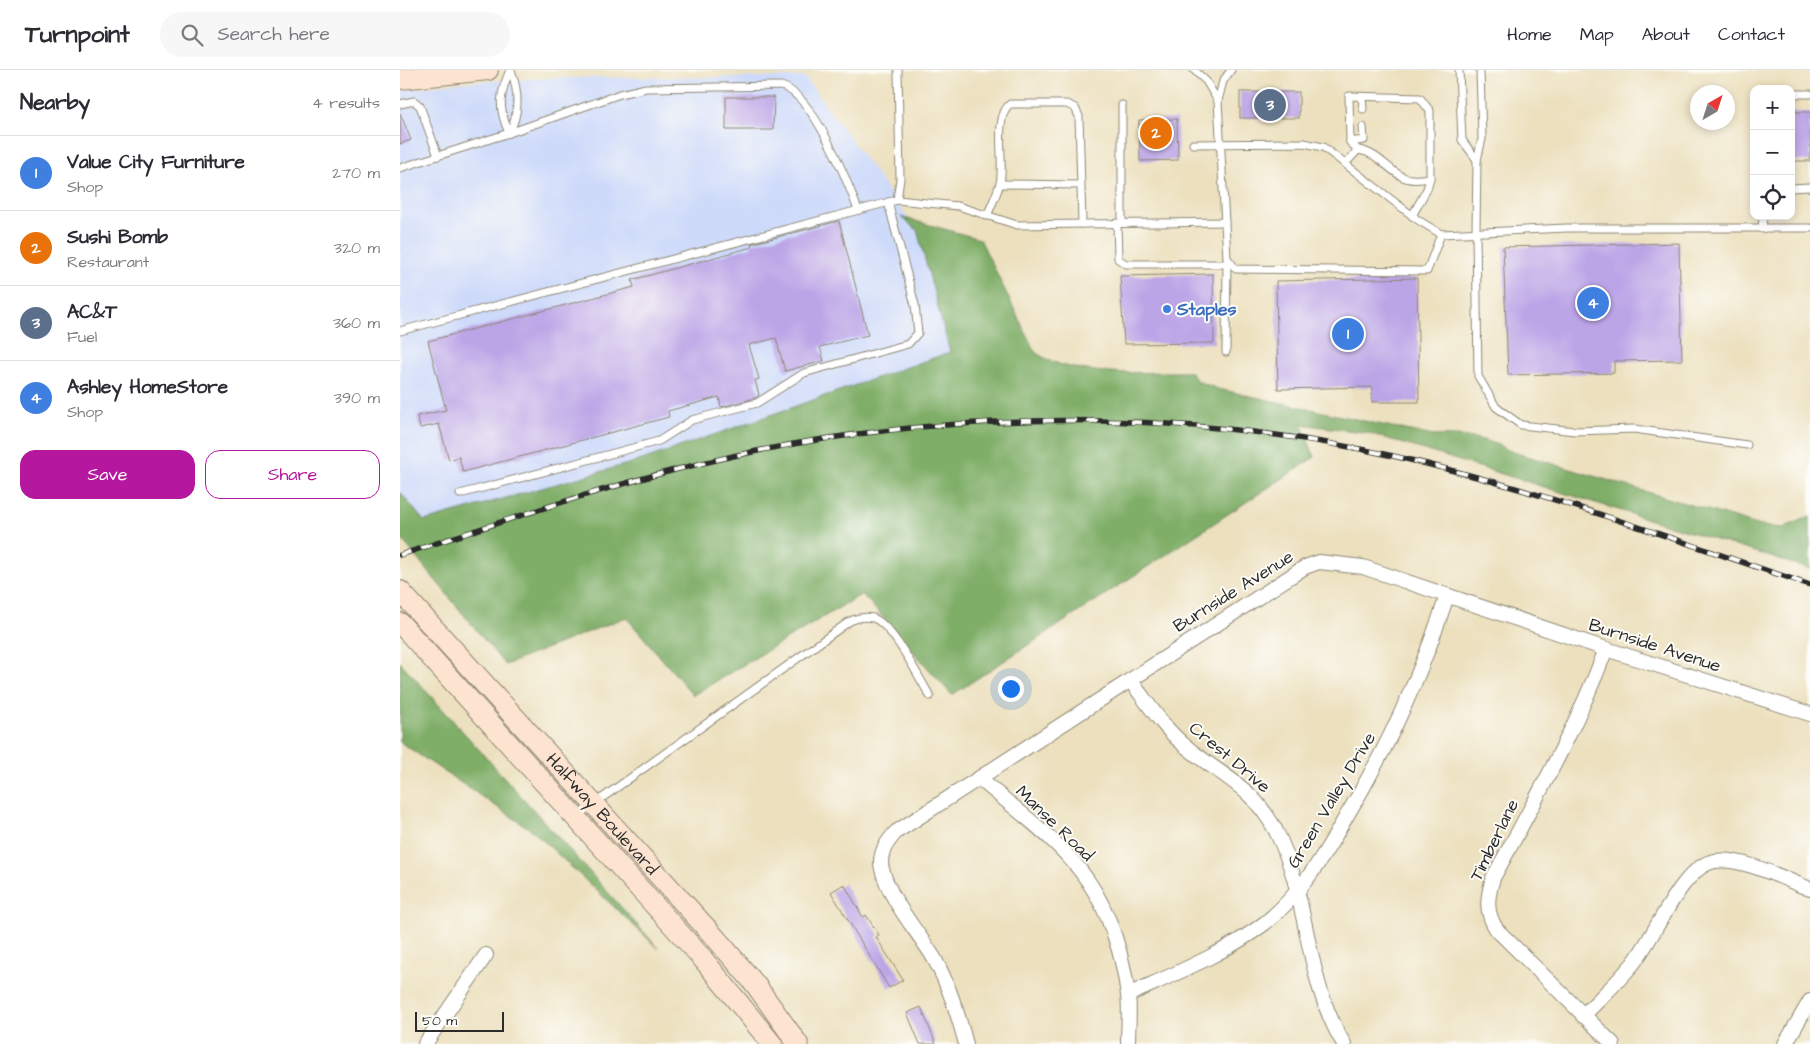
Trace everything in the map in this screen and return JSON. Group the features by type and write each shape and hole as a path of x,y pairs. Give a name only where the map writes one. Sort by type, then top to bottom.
{"main road":[{"path":"400,79 488,70"},
{"name":"Halfway Boulevard","path":"400,591 743,970 798,1044"},
{"name":"Halfway Boulevard","path":"400,623 704,959 772,1044"}],"street":[{"name":"Burnside Avenue","path":"966,1044 946,981 889,887 882,868 882,855 887,842 896,832 980,779 1288,576 1319,562 1363,567 1606,649 1810,714"},
{"name":"Green Valley Drive","path":"1128,995 1204,960 1236,941 1265,922 1296,893 1323,856 1386,746 1430,648 1447,596"},
{"name":"Timberlane","path":"1606,649 1592,687 1565,745 1494,878 1488,895 1488,909 1497,930 1613,1044"},
{"name":"Crest Drive","path":"1130,680 1165,726 1182,743 1232,779 1251,795 1264,811 1286,858 1324,1003 1335,1031 1344,1044"},
{"name":"Manse Road","path":"980,779 1050,839 1088,880 1103,908 1117,943 1128,995 1128,1044"},
{"path":"1583,1016 1631,966 1646,947 1682,886 1692,872 1702,865 1716,861 1732,862 1810,889"},
{"path":"425,1044 486,955"},
{"path":"1785,1044 1810,1001"}],"lane":[{"path":"509,133 501,115 501,89 511,70"},
{"path":"509,133 516,119 518,87 511,70"},
{"path":"897,200 900,179 898,70"},
{"path":"1194,70 1206,80 1218,101"},
{"path":"1226,352 1226,222 1219,144 1218,101 1223,81 1231,70"},
{"path":"1459,70 1462,140 1477,160"},
{"path":"1480,70 1482,139 1477,160 1476,231 1478,376 1496,407 1521,425 1575,432 1634,429 1747,445"},
{"path":"400,168 509,133 620,94 646,88 781,86 790,88 823,133 844,172 858,210"},
{"path":"1795,94 1810,94"},
{"path":"1412,216 1428,190 1430,178 1430,110 1420,98 1350,96 1350,142 1358,150 1369,153 1403,177 1412,180 1430,178"},
{"path":"1362,97 1362,109"},
{"path":"400,104 414,101 420,106 438,156"},
{"path":"987,216 1000,184 1002,168 1001,117 1004,108 1010,104 1067,104 1075,108 1079,116 1082,224"},
{"path":"1122,104 1118,259 1126,264 1227,261 1236,269 1246,270 1427,271 1441,234"},
{"path":"1350,142 1364,140 1363,127"},
{"path":"1193,144 1312,144 1323,147 1412,216 1441,234 1567,228 1810,228"},
{"path":"1346,163 1358,150"},
{"path":"1000,184 1081,185"},
{"path":"1795,188 1810,187"},
{"path":"400,331 897,200 958,206 1017,225 1226,222"},
{"path":"460,494 659,441 692,420 756,403 804,373 908,344 918,333 915,305 888,202"},
{"path":"1762,229 1763,220"},
{"path":"575,818 850,621 861,617 872,618 886,627 930,696"}],"shaded area":[{"path":"805,77 917,230 950,352 642,460 424,521 400,492 400,91 455,83 549,78"}],"green space":[{"path":"901,217 980,239 1035,352 1051,361 1069,367 1110,372 1191,372 1197,381 1218,389 1433,436 1453,436 1482,440 1510,451 1761,526 1783,528 1810,516 1810,569 1369,433 1301,424 1315,457 952,695 862,594 693,695 626,617 505,665 400,537 400,492 424,521 642,460 950,352 917,230"},
{"path":"400,662 659,949 533,831 400,742"}],"building":[{"path":"1240,92 1299,92 1299,118 1240,118"},
{"path":"726,97 774,97 773,130 726,130"},
{"path":"1795,112 1810,112 1810,161 1795,161"},
{"path":"400,113 411,140 400,144"},
{"path":"1177,119 1178,160 1140,161 1139,120"},
{"path":"839,221 868,335 820,347 824,361 785,371 776,338 749,345 759,379 755,380 759,395 755,398 721,407 719,397 668,411 669,417 463,472 459,457 449,460 439,424 420,428 417,416 446,410 428,341 634,287 632,280 752,247 751,244"},
{"path":"1679,243 1682,360 1614,361 1614,373 1508,375 1503,247"},
{"name":"Staples","path":"1213,274 1214,343 1124,344 1120,276"},
{"path":"1417,278 1419,402 1372,402 1372,387 1278,389 1276,281"},
{"path":"844,884 863,917 866,915 879,935 876,937 903,980 889,988 831,892"},
{"path":"921,1007 936,1044 920,1044 907,1013"}],"railway":[{"path":"400,555 549,506 661,473 784,446 870,433 958,424 1046,421 1134,422 1221,428 1308,440 1393,456 1499,483 1551,499 1810,585"}],"place":[{"name":"AC&T","path":"1270,105"},
{"name":"Sushi Bomb","path":"1156,133"},
{"name":"Ashley HomeStore","path":"1593,303"},
{"name":"Staples","path":"1167,309"},
{"name":"Value City Furniture","path":"1348,334"}]}
